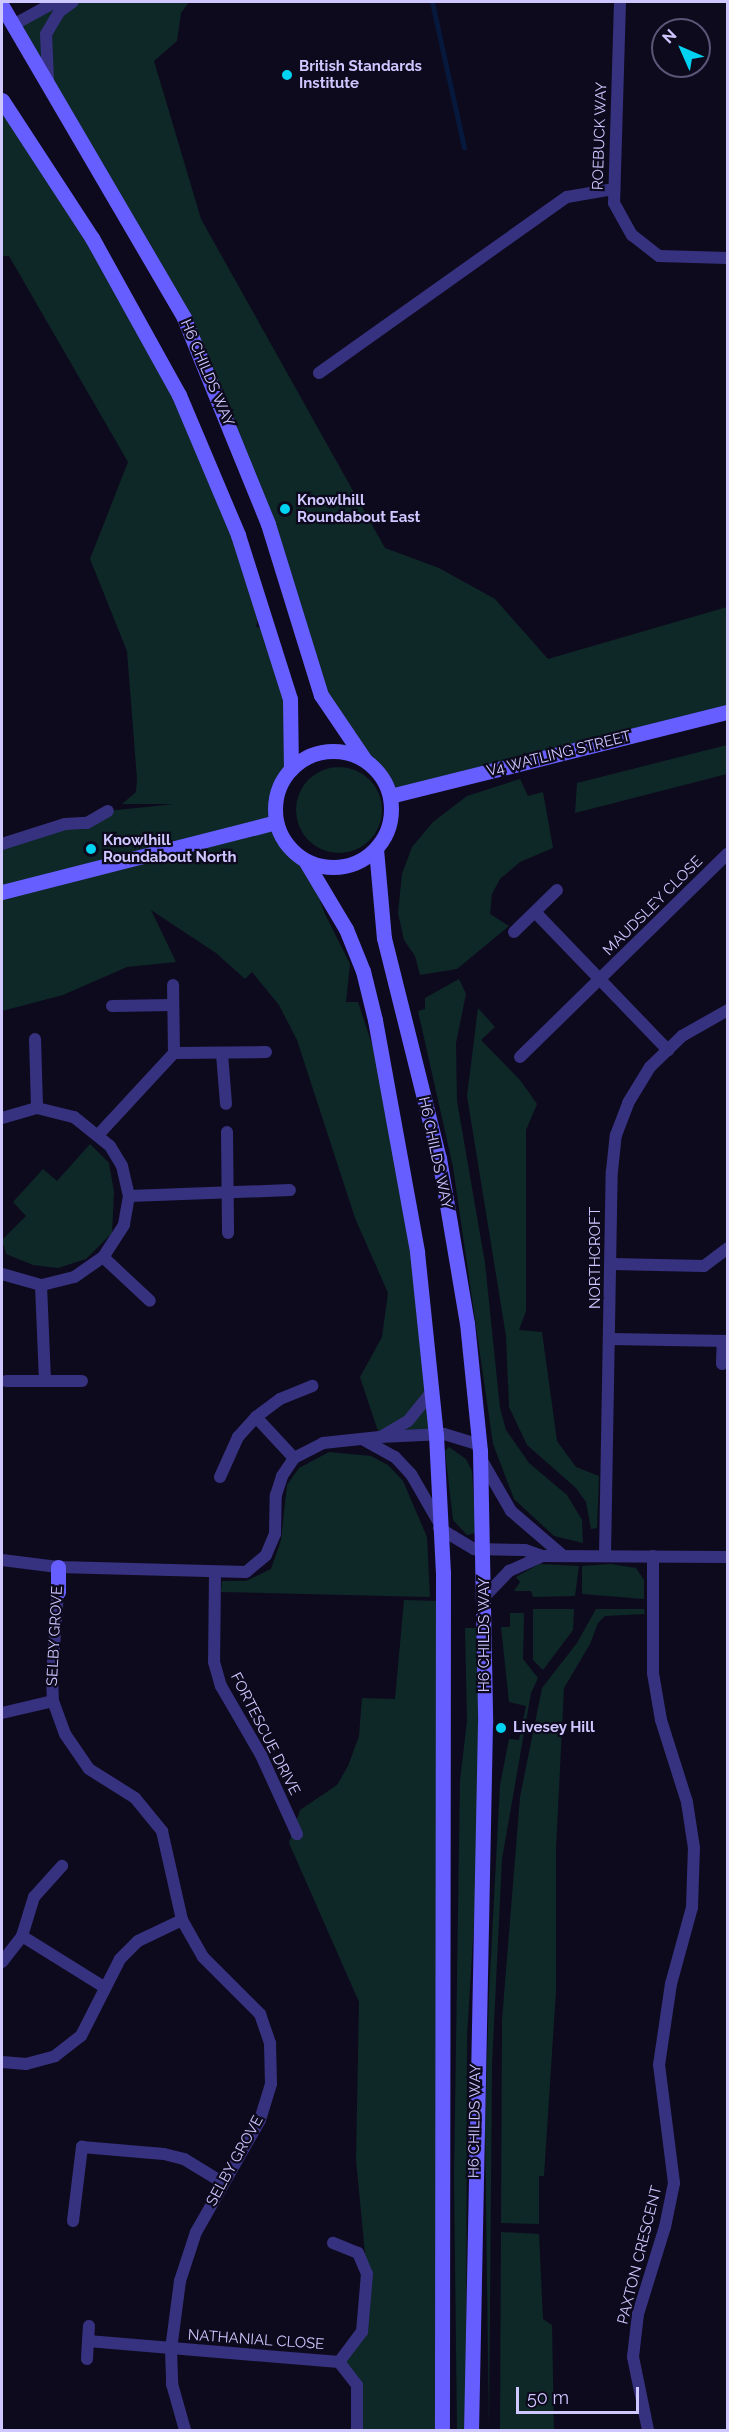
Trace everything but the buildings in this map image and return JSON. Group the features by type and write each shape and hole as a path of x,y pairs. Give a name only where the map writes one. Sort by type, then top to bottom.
{"street":[{"path":"7,29 55,2"},
{"path":"48,81 45,34 59,12 73,2"},
{"name":"ROEBUCK WAY","path":"620,2 614,203 632,235 659,256 728,258"},
{"name":"H6 CHILDS WAY","path":"2,6 7,29 48,81 184,318 268,524 321,695 365,760"},
{"path":"2,88 5,105 92,238 179,396 238,535 291,699 291,769"},
{"path":"319,373 567,197 614,189"},
{"name":"V4 WATLING STREET","path":"390,796 520,766 728,712"},
{"path":"306,862 324,867 343,867 376,849 386,834 390,796 378,773 365,760 334,751 303,759 291,769 275,803 276,822 293,852 306,862 346,929 363,971 375,1020 417,1252 432,1391 443,1573 442,2430"},
{"path":"2,841 65,824 87,823 108,812"},
{"path":"2,892 276,822"},
{"name":"H6 CHILDS WAY","path":"376,849 378,890 390,961 439,1158 467,1323 480,1452 485,1627 471,2430"},
{"name":"MAUDSLEY CLOSE","path":"520,1057 728,853"},
{"path":"514,932 557,890"},
{"name":"MAUDSLEY CLOSE","path":"535,912 668,1050"},
{"path":"99,1134 174,1053 173,985"},
{"path":"112,1006 173,1005"},
{"name":"NORTHCROFT","path":"605,1555 612,1172 616,1136 628,1103 650,1066 682,1036 728,1010"},
{"path":"35,1039 37,1108"},
{"path":"174,1053 266,1052"},
{"path":"222,1054 226,1104"},
{"path":"2,1118 37,1108 74,1117 99,1134 122,1166 129,1196 124,1226 103,1257 74,1277 41,1285 2,1274"},
{"path":"227,1132 228,1233"},
{"path":"129,1196 226,1190 290,1190"},
{"path":"612,1264 704,1266 728,1248"},
{"path":"103,1257 150,1301"},
{"path":"41,1285 45,1381"},
{"path":"610,1339 725,1341 722,1364"},
{"path":"6,1382 82,1381"},
{"path":"220,1477 238,1437 256,1417 280,1399 313,1386"},
{"path":"380,1437 408,1421 432,1391"},
{"path":"256,1417 294,1458"},
{"path":"2,1560 58,1567 215,1573 246,1572 266,1555 275,1534 276,1495 282,1476 294,1458 323,1443 380,1437 436,1435 480,1452 511,1511 561,1554"},
{"path":"364,1440 395,1457 411,1474 439,1525 474,1550 525,1550 542,1556"},
{"path":"485,1596 509,1571 542,1556 561,1554 728,1557"},
{"name":"PAXTON CRESCENT","path":"648,2430 633,2357 638,2314 665,2227 674,2183 658,2065 670,1983 692,1907 694,1848 685,1793 661,1720 653,1673 653,1556"},
{"name":"SELBY GROVE","path":"58,1567 53,1701 64,1734 89,1769 135,1798 162,1831 182,1920 203,1957 260,2014 270,2043 271,2085 260,2120 222,2182 196,2232 180,2281 171,2349 172,2384 185,2430"},
{"name":"FORTESCUE DRIVE","path":"215,1573 214,1662 221,1686 261,1755 297,1834"},
{"path":"2,1713 53,1701"},
{"path":"2,1962 22,1936 33,1897 62,1866"},
{"path":"2,2062 26,2064 55,2056 81,2036 120,1959 138,1941 182,1920"},
{"path":"22,1936 104,1987"},
{"path":"73,2221 83,2133"},
{"path":"82,2147 164,2154 184,2159 222,2182"},
{"name":"NATHANIAL CLOSE","path":"333,2243 358,2253 367,2274 362,2331 339,2362"},
{"path":"87,2359 89,2326"},
{"name":"NATHANIAL CLOSE","path":"88,2341 339,2362 357,2385 357,2430"}],"green space":[{"path":"55,2 189,2 181,13 177,41 154,61 201,219 385,548 439,568 495,599 548,659 727,607 727,712 390,796 378,773 365,760 321,695 304,637 184,318 13,25"},
{"path":"2,100 179,395 261,605 256,627 269,630 290,699 291,769 275,803 276,822 293,852 306,862 325,914 350,964 346,1002 358,1002 394,1111 436,1435 380,1437 360,1377 382,1337 388,1293 355,1218 297,1040 279,1005 252,972 245,979 216,953 151,910 176,962 127,967 63,995 2,1011 2,844 108,811 174,804 122,804 136,792 137,779 127,651 90,559 128,462 9,256 2,256"},
{"path":"727,745 727,774 575,813 577,783"},
{"path":"331,767 347,767 370,779 379,793 382,810 379,827 370,841 347,853 331,853 315,846 303,834 296,818 296,802 303,786 315,774"},
{"path":"520,779 528,796 543,792 553,848 520,862 500,879 492,894 490,914 509,926 457,969 420,975 415,956 404,940 398,913 402,874 412,847 433,822 467,796"},
{"path":"459,979 466,994 456,1043 457,1101 485,1263 500,1408 506,1430 529,1463 567,1495 582,1520 583,1543 554,1536 514,1499 493,1444 453,1167 418,1011 425,1009 425,998"},
{"path":"478,1008 495,1027 481,1040 520,1080 537,1104 526,1130 526,1311 519,1330 542,1332 557,1441 576,1467 599,1476 597,1528 591,1529 586,1502 576,1488 527,1445 509,1407 506,1336 467,1096"},
{"path":"90,1144 109,1163 114,1192 112,1233 86,1259 58,1268 33,1265 6,1254 2,1240 26,1216 13,1202 43,1169 57,1181"},
{"path":"449,1447 466,1459 472,1471 476,1533 467,1535 453,1520 445,1451"},
{"path":"329,1452 371,1456 388,1465 403,1481 427,1537 430,1597 221,1592 222,1581 246,1581 271,1569 281,1540 287,1485 299,1468"},
{"path":"539,1564 579,1566 575,1596 533,1597 531,1591 514,1591 520,1582 516,1577"},
{"path":"611,1564 636,1568 644,1580 644,1599 582,1594 582,1566"},
{"path":"404,1600 440,1601 441,2430 362,2430 359,2396 339,2362 362,2331 367,2274 356,2160 359,2002 289,1843 300,1810 337,1785 348,1766 359,1736 362,1698 395,1699"},
{"path":"533,1609 574,1609 573,1630 543,1670 533,1660"},
{"path":"596,1609 644,1609 645,1614 605,1616 598,1623 590,1644 564,1688 556,1849 556,1991 544,2176 539,2176 539,2224 501,2223 502,2020 520,1797 542,1688 577,1643"},
{"path":"510,1613 524,1613 523,1659 538,1678 531,1693 502,1859 492,2065 489,2430 485,2128 489,1994 500,1785 509,1739 519,1740 526,1706 509,1702 501,1627 510,1627"},
{"path":"465,1628 482,1628 476,1891 467,2036 466,2430 457,2430 454,2178 460,1780 467,1721"},
{"path":"501,2232 539,2234 543,2319 552,2325 554,2430 500,2430"}],"waterway":[{"path":"432,2 464,148"}],"place":[{"name":"British Standards Institute","path":"287,75"},
{"name":"Knowlhill Roundabout East","path":"285,509"},
{"name":"Knowlhill Roundabout North","path":"91,849"},
{"name":"Livesey Hill","path":"501,1728"}]}
